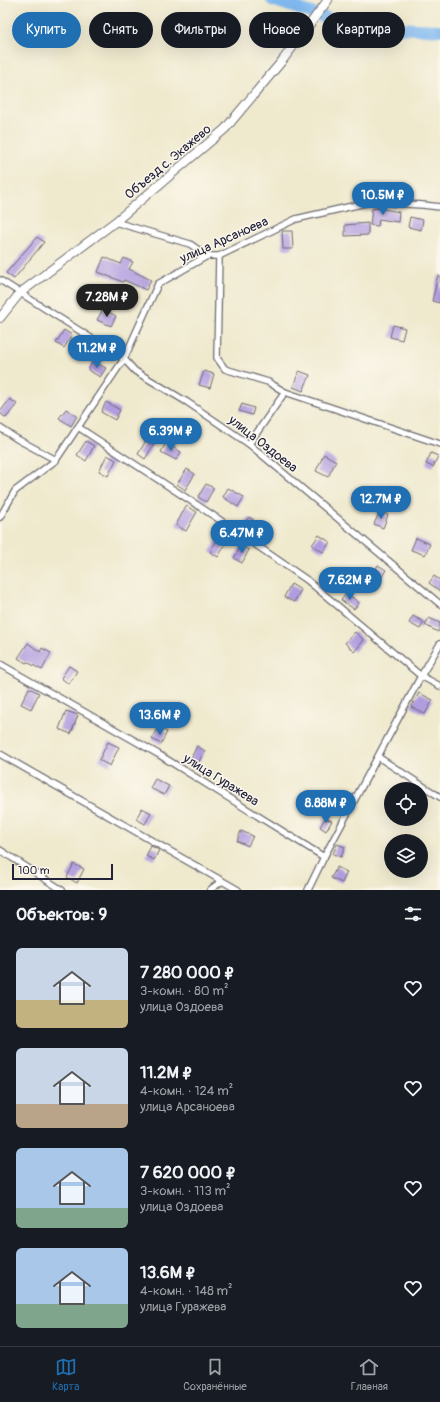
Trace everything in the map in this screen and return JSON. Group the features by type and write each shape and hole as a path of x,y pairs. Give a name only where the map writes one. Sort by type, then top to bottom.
{"main road":[{"name":"Объезд с. Экажево","path":"0,318 20,293 115,222 225,129 282,60 328,0"}],"street":[{"name":"улица Арсаноева","path":"0,517 15,491 56,460 78,428 124,359 158,284 207,256 219,256 296,219 362,204 377,203 440,207"},
{"path":"115,222 190,244 207,256"},
{"path":"219,256 217,358 225,369 268,382 285,392 440,444"},
{"name":"улица Оздоева","path":"0,280 124,359 135,371 187,402 248,444 440,604"},
{"path":"248,444 285,392"},
{"path":"0,428 56,460"},
{"path":"78,428 217,518 307,580 421,676 440,686"},
{"path":"308,890 378,756 440,644"},
{"name":"улица Гуражева","path":"0,664 158,754 324,857"},
{"path":"0,754 238,890"},
{"path":"378,756 440,797"},
{"path":"0,850 62,890"},
{"path":"210,890 222,881"}],"building":[{"path":"379,208 399,212 398,222 379,219 378,226 370,225 372,209"},
{"path":"410,217 423,220 421,230 408,227"},
{"path":"368,223 368,235 345,236 345,225"},
{"path":"282,231 292,231 293,249 283,249"},
{"path":"37,237 44,242 14,279 6,273"},
{"path":"104,257 121,264 124,258 133,262 129,269 151,280 146,290 124,280 123,282 98,272"},
{"path":"438,276 440,276 440,303 432,301"},
{"path":"103,309 116,316 111,326 97,320"},
{"path":"393,325 405,328 402,340 390,337"},
{"path":"64,330 72,335 64,348 56,343"},
{"path":"93,361 106,368 100,377 88,370"},
{"path":"204,371 214,374 210,388 199,385"},
{"path":"299,371 310,375 303,391 293,387"},
{"path":"10,399 17,404 6,418 0,412"},
{"path":"106,402 120,410 115,420 101,412"},
{"path":"242,404 254,408 252,415 239,411"},
{"path":"66,409 77,416 71,426 59,418"},
{"path":"150,434 157,439 145,459 138,454"},
{"path":"86,441 94,446 86,461 77,455"},
{"path":"166,443 181,452 176,460 161,452"},
{"path":"431,453 438,456 433,467 426,464"},
{"path":"324,454 336,461 328,477 316,471"},
{"path":"107,455 116,460 108,476 99,471"},
{"path":"187,469 195,474 185,490 177,484"},
{"path":"206,484 214,488 206,502 198,497"},
{"path":"228,488 244,497 238,507 223,497"},
{"path":"186,506 197,512 186,531 176,525"},
{"path":"380,511 388,515 383,528 374,524"},
{"path":"249,517 256,522 250,531 242,526"},
{"path":"221,533 230,537 218,557 210,552"},
{"path":"319,535 330,542 323,552 312,545"},
{"path":"416,538 430,544 425,555 411,550"},
{"path":"241,546 249,550 242,563 234,558"},
{"path":"378,565 386,570 378,584 370,579"},
{"path":"434,576 440,580 440,591 429,583"},
{"path":"291,584 301,590 294,602 284,597"},
{"path":"347,593 359,603 354,609 341,600"},
{"path":"413,616 424,622 420,629 409,623"},
{"path":"429,618 440,623 438,632 425,625"},
{"path":"355,632 364,640 354,652 345,643"},
{"path":"28,643 40,652 42,648 51,653 42,670 18,658"},
{"path":"69,666 77,671 69,684 61,678"},
{"path":"29,688 39,693 31,709 21,704"},
{"path":"419,693 433,700 425,714 411,707"},
{"path":"66,711 78,715 71,734 59,729"},
{"path":"159,727 167,732 161,744 152,739"},
{"path":"108,742 119,747 110,766 99,760"},
{"path":"197,746 205,751 197,765 190,760"},
{"path":"155,779 169,786 164,795 150,788"},
{"path":"142,808 151,813 145,824 136,819"},
{"path":"325,818 332,821 326,831 320,827"},
{"path":"241,831 253,836 248,846 237,841"},
{"path":"337,844 345,847 341,857 333,854"},
{"path":"151,846 159,850 154,860 146,856"},
{"path":"74,864 84,869 77,883 67,877"},
{"path":"337,867 347,872 342,883 331,878"}],"waterway":[{"path":"272,0 352,26 440,30"}]}
